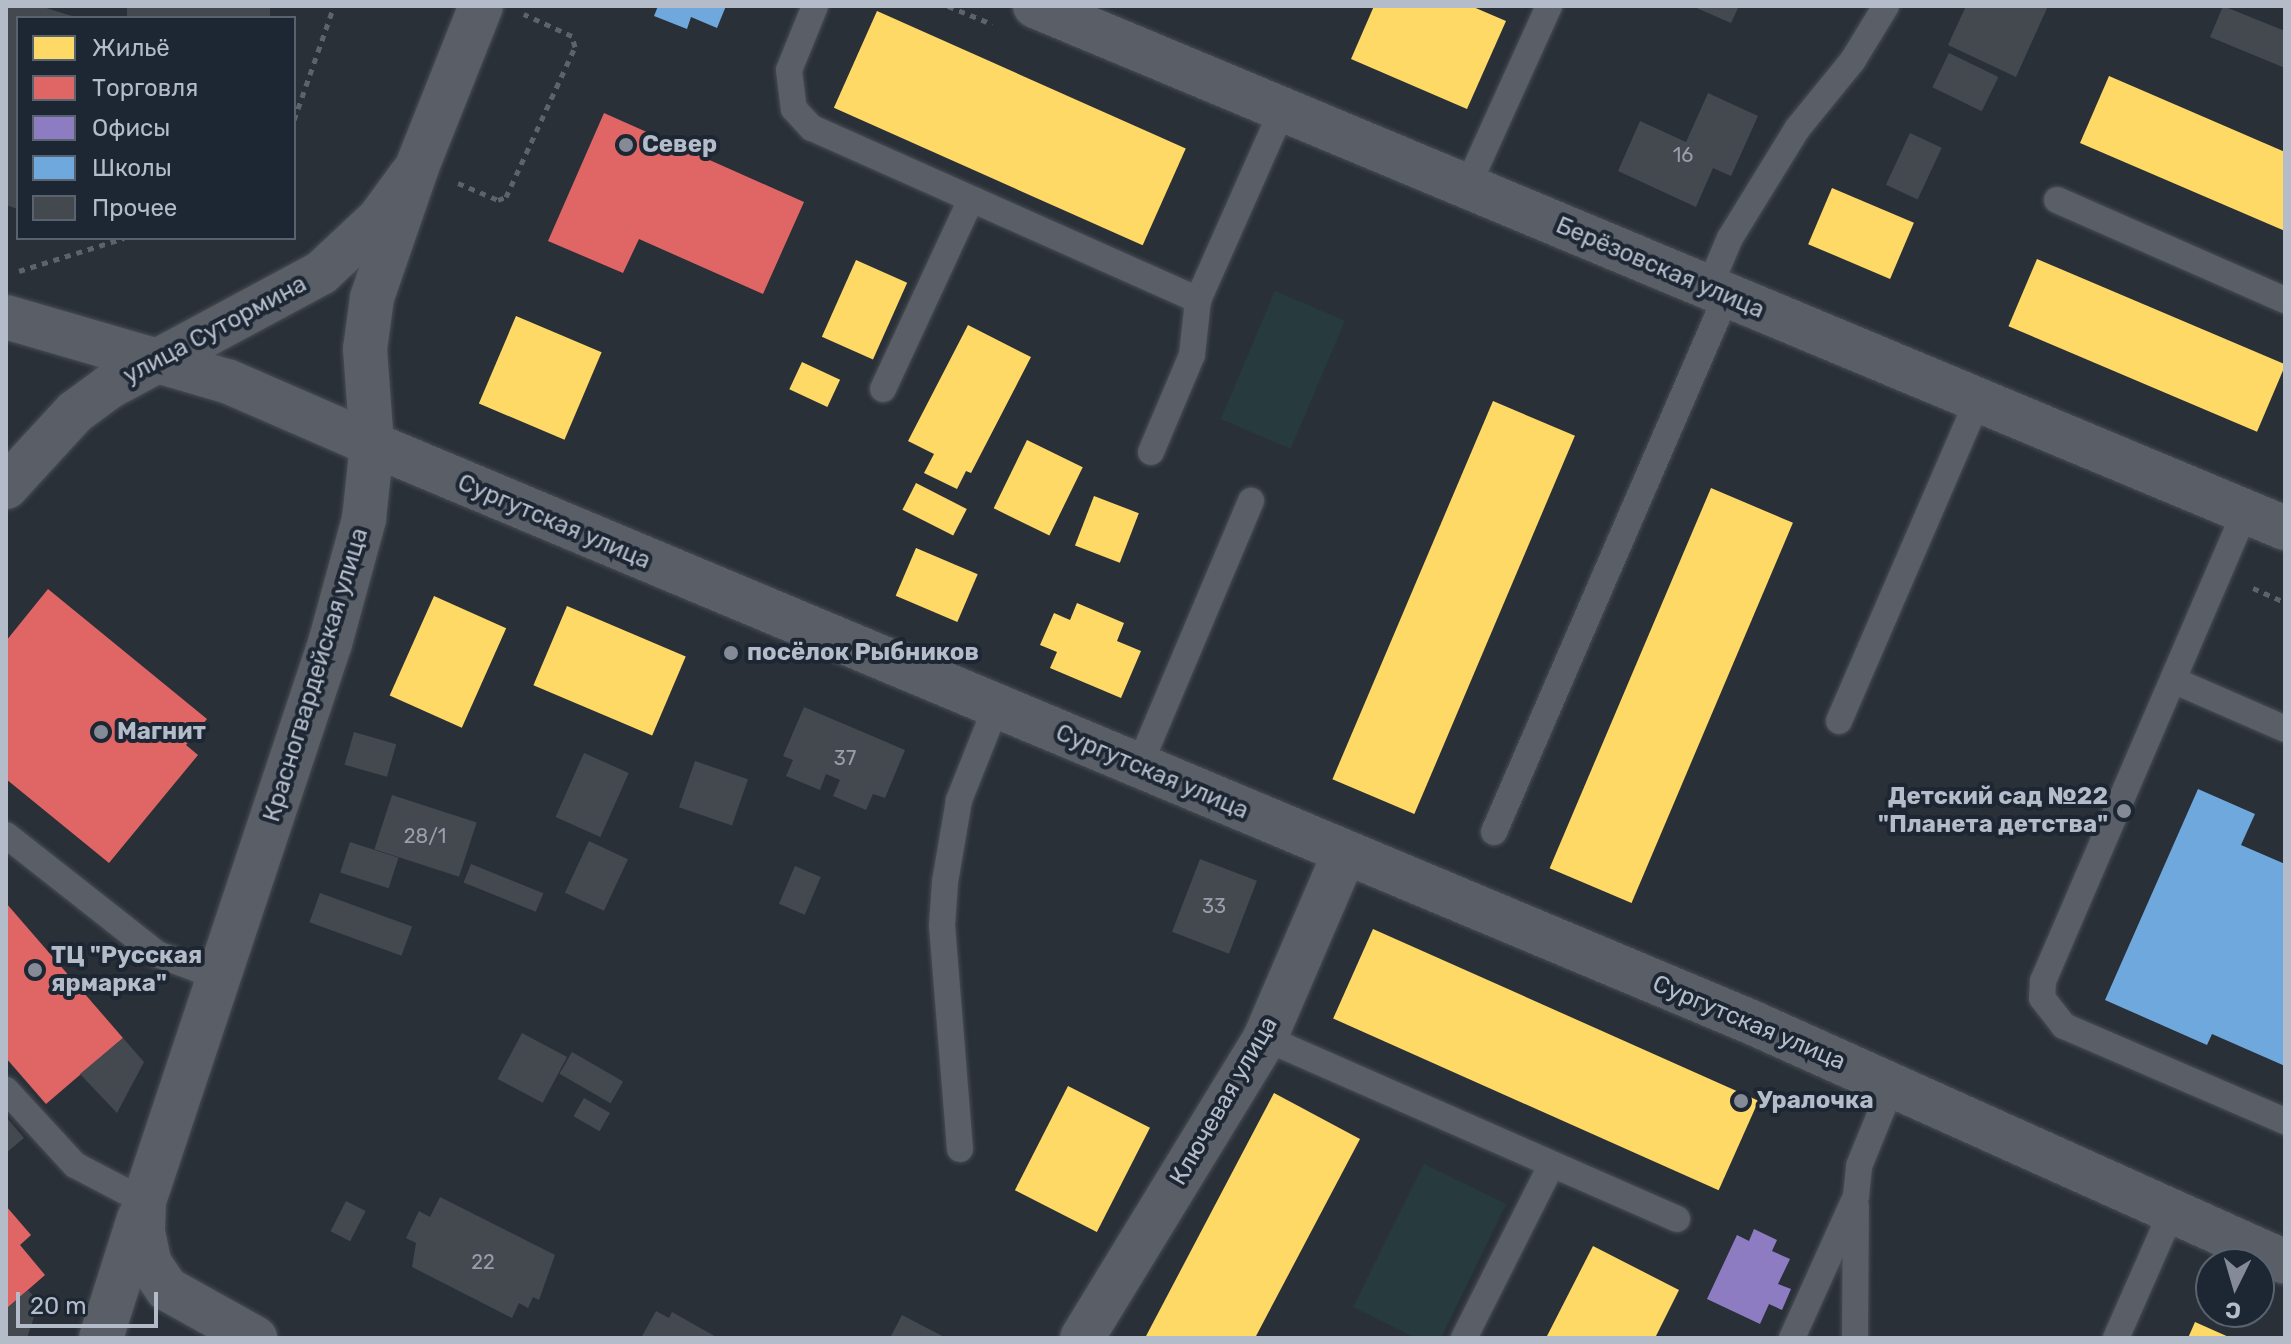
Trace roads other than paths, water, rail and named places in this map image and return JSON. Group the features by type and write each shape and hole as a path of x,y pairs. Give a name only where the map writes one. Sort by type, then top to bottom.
{"street":[{"name":"Красногвардейская улица","path":"101,1338 355,562 371,485 372,444 365,379 367,325 417,167 481,6"},
{"name":"Берёзовская улица","path":"1035,6 1717,294 2285,528"},
{"name":"улица Сутормина","path":"6,487 75,412 151,360 321,273 379,219 417,167"},
{"name":"Сургутская улица","path":"6,317 275,398 372,444 1892,1085 2285,1262"},
{"name":"Ключевая улица","path":"1082,1338 1265,1038 1345,852"},
{"name":"Красногвардейская улица","path":"144,1201 143,1232 150,1264 167,1289 183,1301 255,1338"}],"lane":[{"path":"815,6 789,70 794,109 812,128 1198,300"},
{"path":"1467,187 1549,6"},
{"path":"1494,832 1717,294 1730,238 1797,129 1853,60 1886,6"},
{"path":"1151,452 1192,355 1198,300 1282,110"},
{"path":"883,389 971,199"},
{"path":"2057,200 2285,300"},
{"path":"1839,721 1978,400"},
{"path":"1139,766 1251,501"},
{"path":"2245,512 2043,981 2042,998 2050,1014 2064,1026 2285,1121"},
{"path":"2173,680 2285,729"},
{"path":"960,1149 942,926 945,882 959,800 996,707"},
{"path":"6,835 157,954 219,977"},
{"path":"1265,1038 1677,1219"},
{"path":"1855,1338 1859,1166 1892,1085"},
{"path":"6,1090 75,1165 144,1201"},
{"path":"1464,1338 1551,1166"},
{"path":"1792,1338 1856,1196"},
{"path":"2116,1338 2172,1211"}],"place":[{"name":"Север","path":"626,145"},
{"name":"посёлок Рыбников","path":"731,653"},
{"name":"Магнит","path":"101,732"},
{"name":"Детский сад №22 \"Планета детства\"","path":"2124,811"},
{"name":"ТЦ \"Русская ярмарка\"","path":"35,970"},
{"name":"Уралочка","path":"1741,1101"}]}
